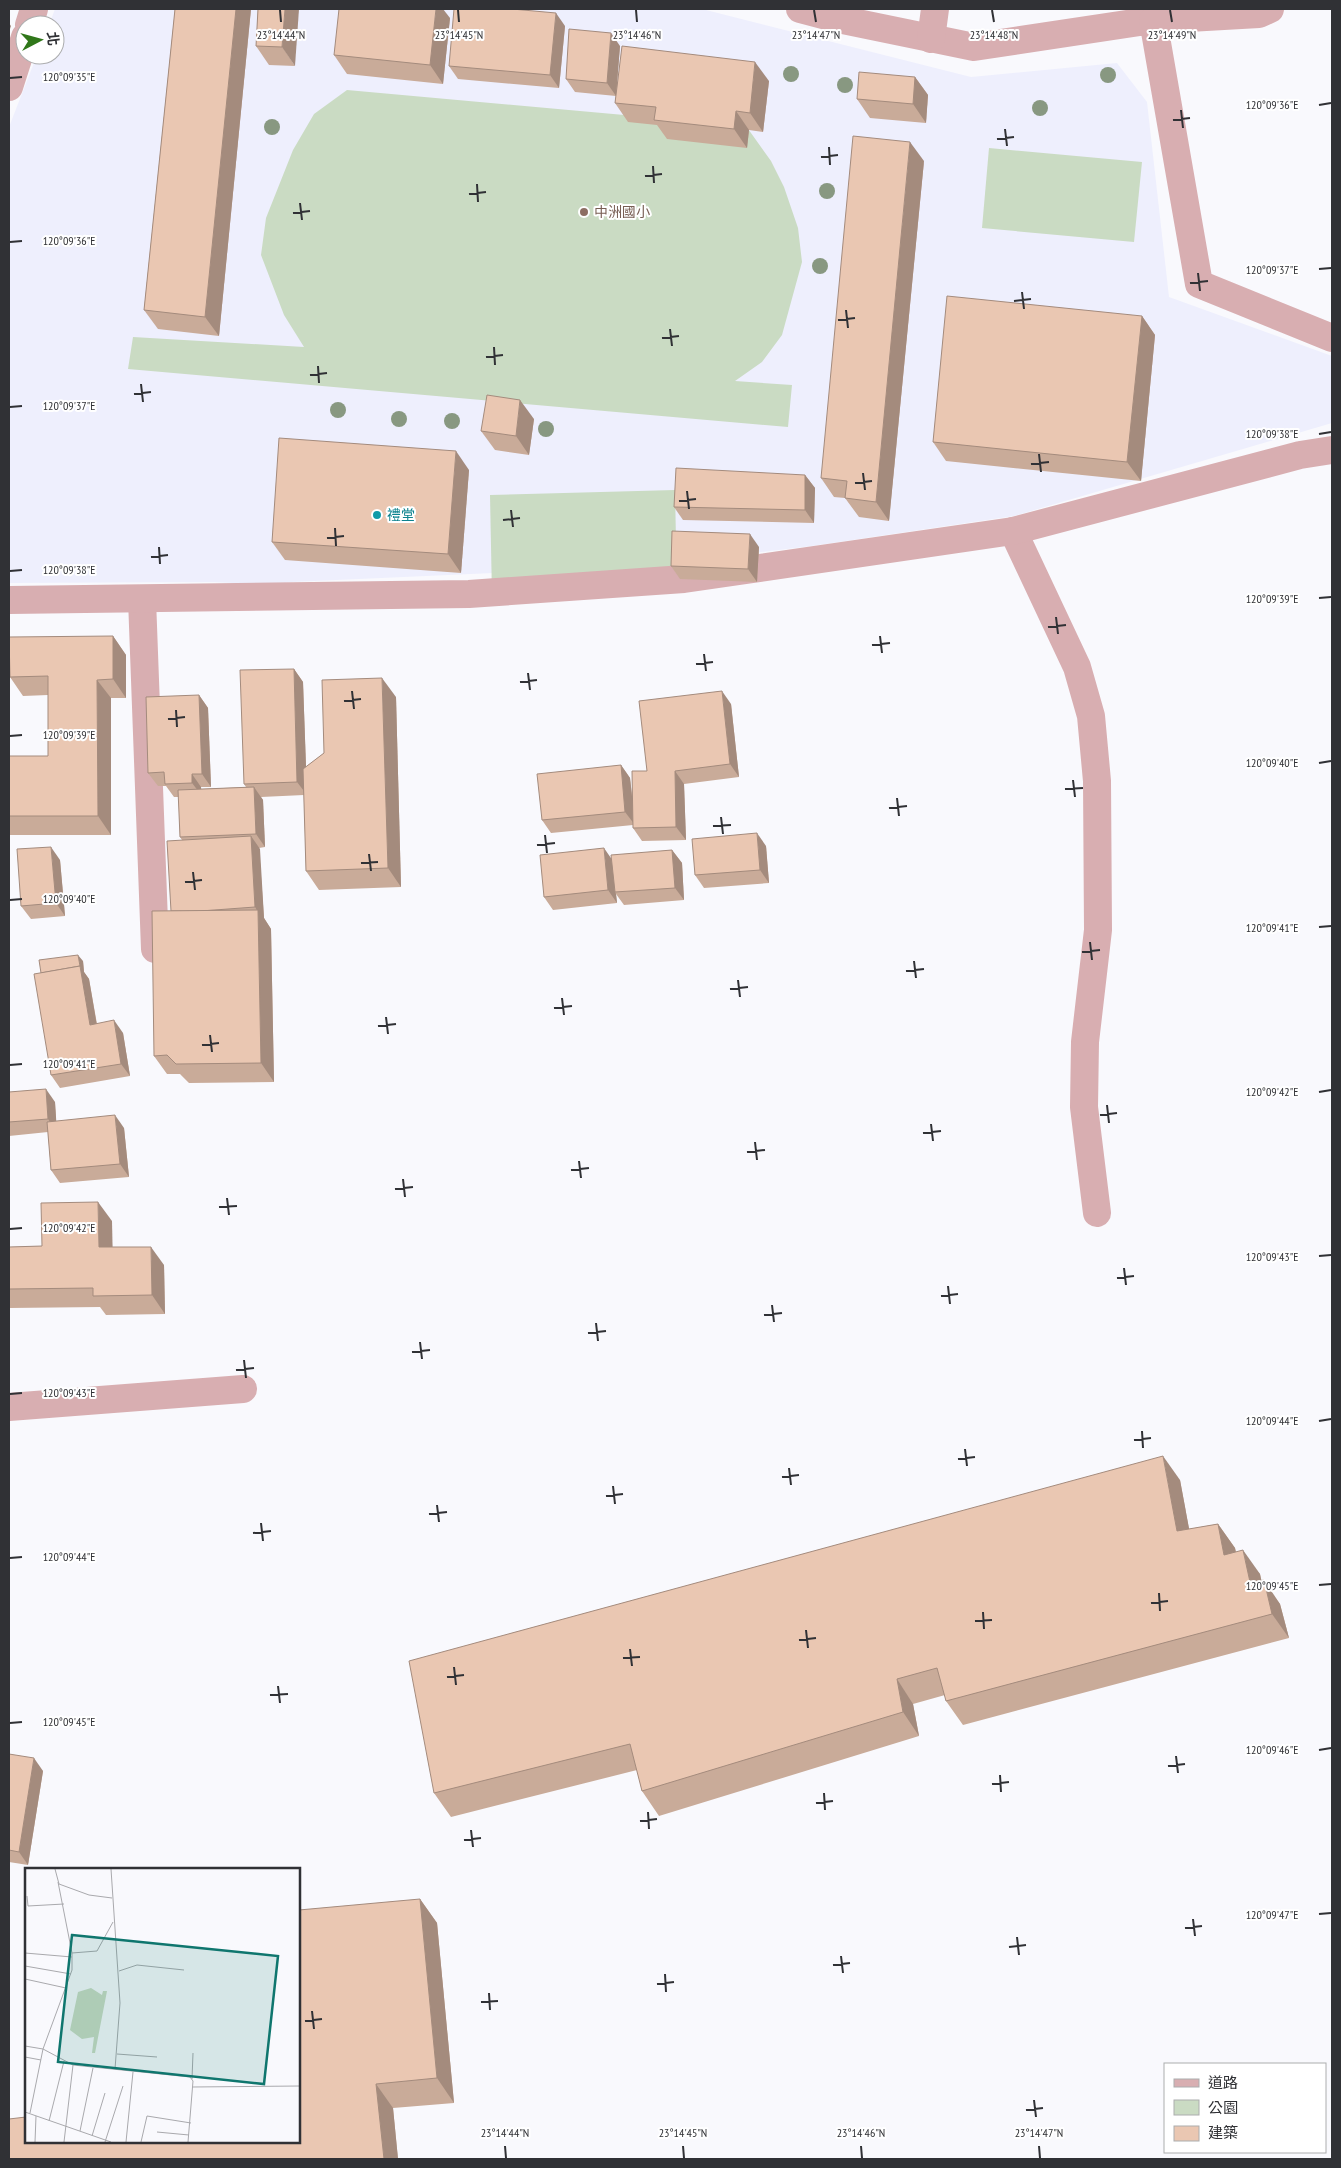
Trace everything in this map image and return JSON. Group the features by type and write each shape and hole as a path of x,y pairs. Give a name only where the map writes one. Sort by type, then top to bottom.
{"street":[{"path":"800,9 974,48 1106,18 1153,20 1259,14 1270,9"},
{"path":"931,39 936,9"},
{"path":"1153,20 1199,284 1332,338"},
{"path":"9,87 15,62"},
{"path":"9,600 469,594 684,579 1013,531 1300,455 1332,450"},
{"path":"1013,531 1077,667 1091,716 1097,781 1098,930 1085,1042 1084,1107 1097,1213"},
{"path":"142,599 156,972"},
{"path":"9,1407 243,1389"}],"shaded area":[{"name":"中洲國小","path":"55,9 702,9 971,77 1117,63 1147,102 1169,297 1332,356 1332,423 1014,516 812,546 646,566 292,582 270,585 214,582 10,583 9,127 33,65 65,65 65,15 53,15"}],"green space":[{"path":"347,90 746,126 771,161 784,187 798,228 802,262 782,335 762,362 735,381 792,385 788,427 128,369 133,337 304,347 284,315 261,255 266,218 293,150 314,114"},
{"path":"989,148 1142,162 1134,242 982,228"},
{"path":"675,490 677,591 492,596 490,495"}],"building":[{"path":"175,9 236,9 205,317 144,310"},
{"path":"258,9 285,9 282,47 256,46"},
{"path":"339,9 436,9 430,65 334,55"},
{"path":"454,9 512,9 556,13 550,75 449,66"},
{"path":"569,29 611,33 607,83 566,79"},
{"path":"622,46 755,62 750,113 736,111 734,129 654,120 656,107 615,103"},
{"path":"859,72 915,77 913,104 857,99"},
{"path":"853,136 910,142 876,502 845,498 847,481 821,478"},
{"path":"947,296 1142,316 1127,462 933,442"},
{"path":"487,395 520,400 516,436 481,431"},
{"name":"禮堂","path":"279,438 456,451 448,554 272,542"},
{"path":"676,468 805,475 805,510 674,507"},
{"path":"672,531 750,534 748,569 671,566"},
{"path":"113,636 113,679 97,680 98,816 9,816 9,756 48,756 48,676 10,677 9,637"},
{"path":"294,669 297,782 244,784 240,670"},
{"path":"382,678 388,868 306,871 303,769 324,753 322,680"},
{"path":"722,691 730,764 675,771 676,827 633,828 632,771 647,771 639,701"},
{"path":"199,695 202,774 192,774 192,783 165,784 164,772 148,773 146,697"},
{"path":"621,765 625,812 542,820 537,774"},
{"path":"254,787 256,834 180,837 178,790"},
{"path":"757,833 760,870 695,875 692,839"},
{"path":"251,836 255,907 171,911 167,841"},
{"path":"51,847 56,903 21,906 17,849"},
{"path":"604,848 608,890 544,897 540,855"},
{"path":"672,850 675,888 615,892 611,855"},
{"path":"258,910 261,1063 176,1064 167,1055 154,1056 152,911"},
{"path":"78,955 80,966 41,973 39,960"},
{"path":"80,966 90,1025 114,1020 121,1064 51,1075 34,974"},
{"path":"46,1089 48,1119 9,1122 9,1092"},
{"path":"115,1115 120,1164 51,1170 47,1122"},
{"path":"98,1202 99,1247 151,1247 152,1295 93,1296 93,1288 9,1289 9,1247 42,1246 41,1203"},
{"path":"1163,1456 1177,1531 1218,1524 1224,1555 1243,1550 1250,1582 1264,1580 1272,1614 946,1701 937,1668 897,1679 903,1712 642,1791 630,1744 434,1793 409,1661"},
{"path":"9,1754 34,1758 19,1852 9,1850"},
{"path":"420,1899 437,2078 376,2084 384,2159 9,2159 9,2119 25,2117 25,2143 300,2143 300,1910"}],"place":[{"name":"中洲國小","path":"584,212"},
{"name":"禮堂","path":"377,515"}]}
